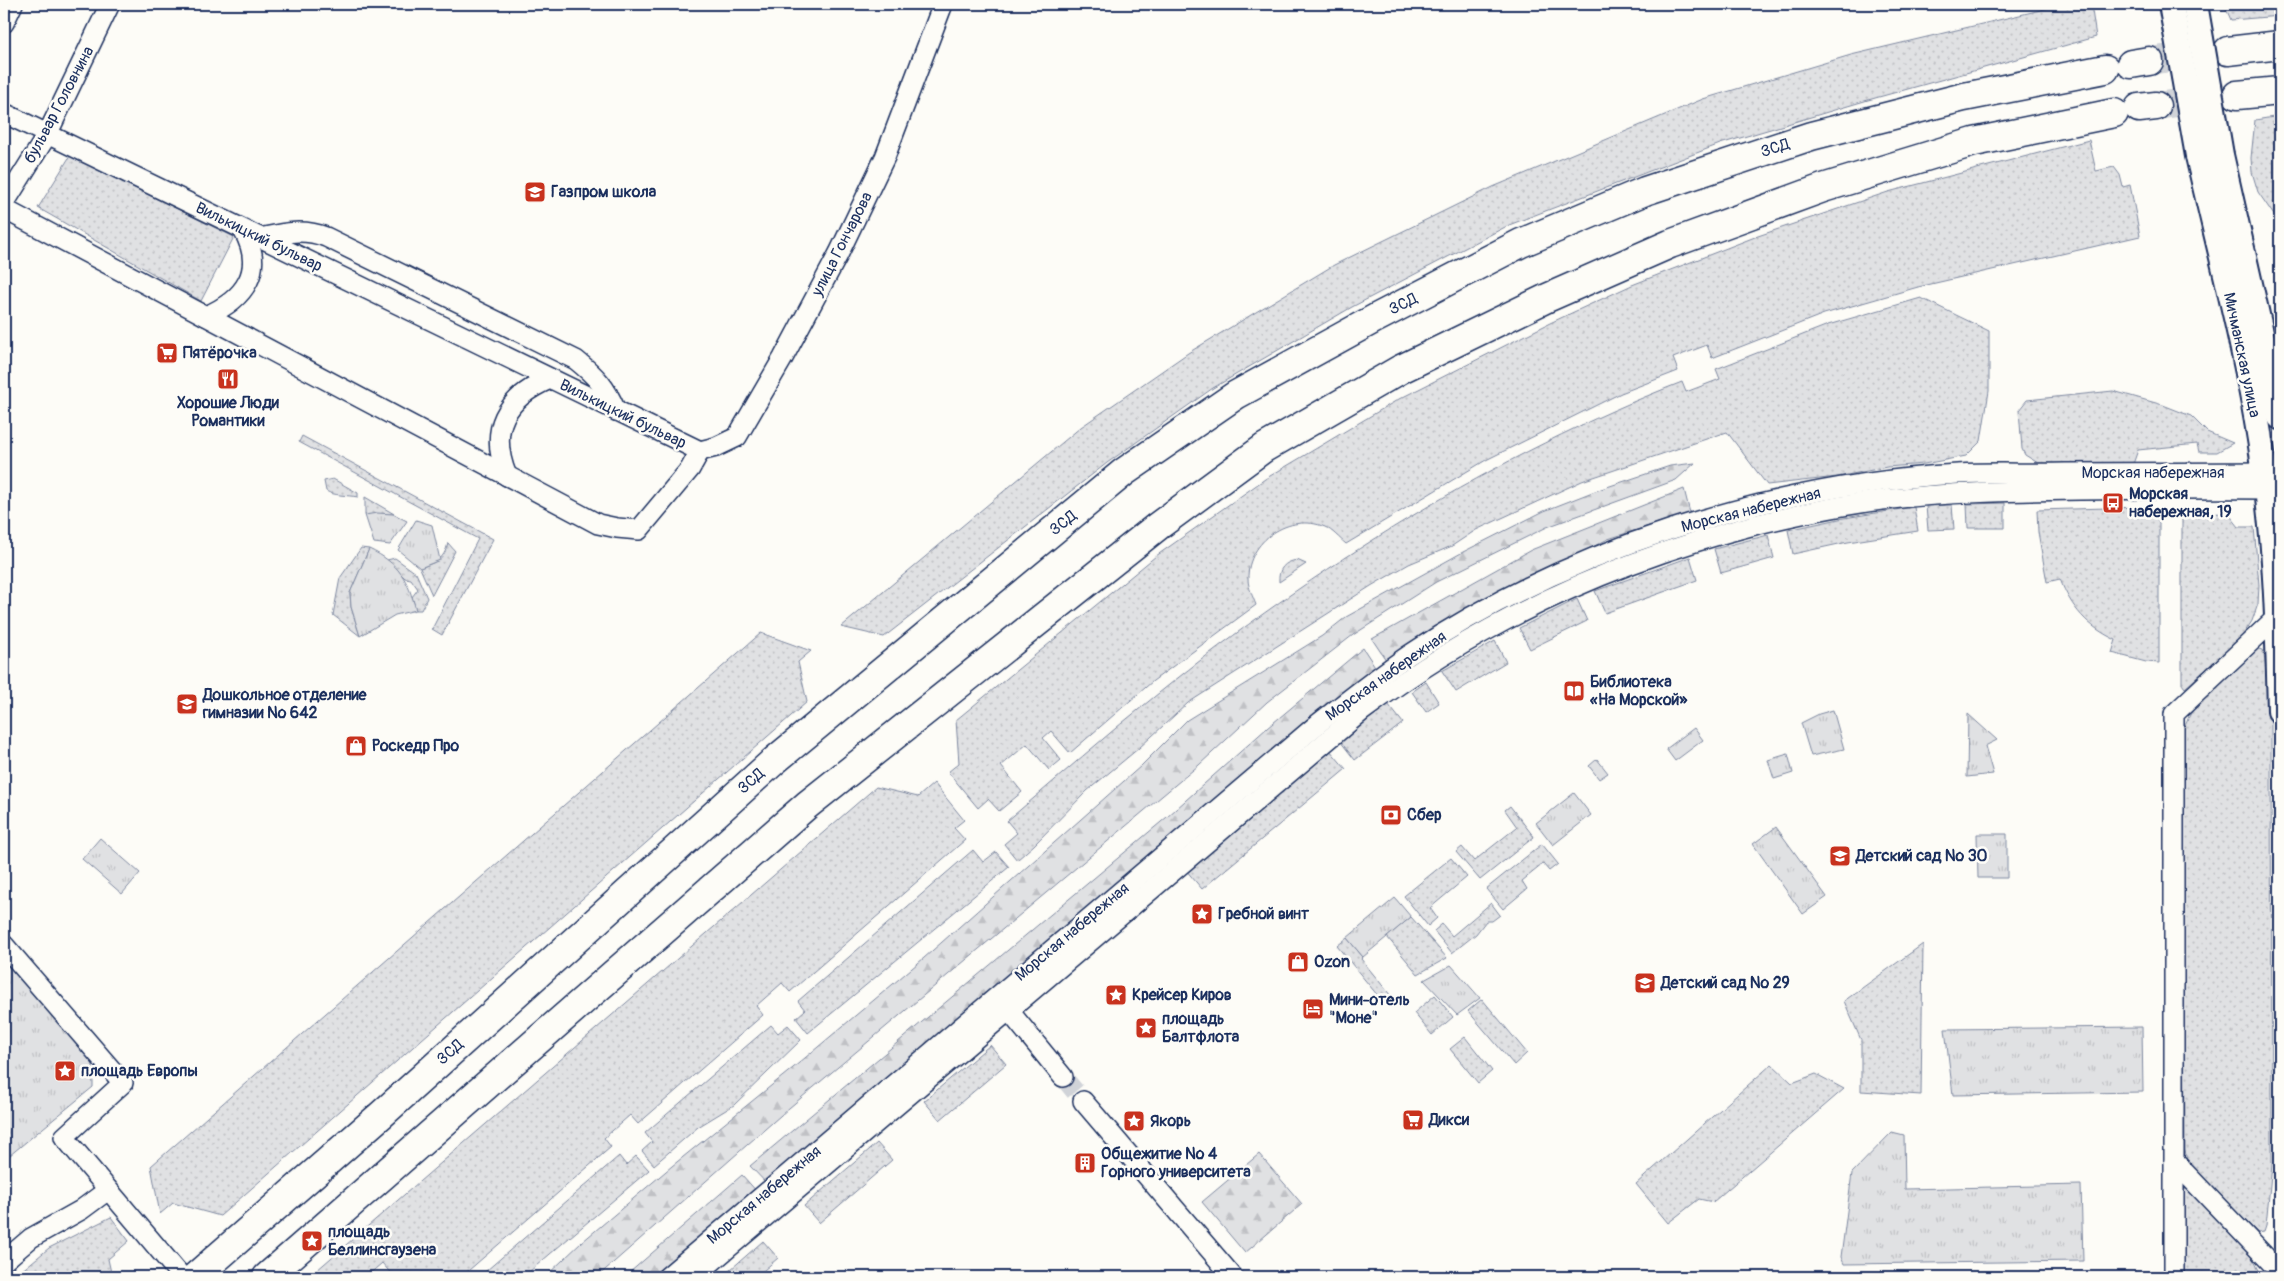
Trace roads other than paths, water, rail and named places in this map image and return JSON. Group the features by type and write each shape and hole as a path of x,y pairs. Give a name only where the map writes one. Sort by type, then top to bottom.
{"highway":[{"path":"2228,51 2280,45"},
{"name":"ЗСД","path":"195,1277 381,1115 774,760 1124,472 1236,395 1376,318 1521,243 1645,191 1811,136 1964,97 2129,64"},
{"path":"2237,95 2280,91"},
{"path":"267,1277 808,805 1158,526 1264,448 1401,369 1547,298 1670,244 1823,188 1974,142 2137,109"}],"main road":[{"name":"Мичманская улица","path":"2171,4 2198,156 2253,401 2273,480 2280,711"},
{"name":"Мичманская улица","path":"2195,4 2221,154 2280,417"}],"street":[{"path":"4,23 13,4"},
{"name":"бульвар Головнина","path":"4,204 47,134 110,4"},
{"name":"улица Гончарова","path":"700,451 716,447 737,437 782,358 839,252 885,157 942,4"},
{"name":"Вилькицкий бульвар","path":"4,113 700,451 690,469 639,530 598,524 4,209"},
{"path":"206,316 232,303 242,293 252,268 252,254 249,241 251,234 299,230 315,232 576,360 594,374 608,391 616,411"},
{"path":"507,476 498,447 506,412 513,402 534,386 550,379"},
{"name":"Морская набережная","path":"667,1277 1392,688 1479,634 1589,580 1658,554 1716,536 1803,514 1880,500 1960,492 2273,480"},
{"path":"2174,1277 2174,714 2277,616"},
{"path":"4,945 123,1084 64,1137 182,1277"},
{"path":"1002,1003 1063,1077"},
{"name":"Морская набережная","path":"694,1277 1002,1003"},
{"path":"1083,1101 1233,1277"},
{"path":"2174,1161 2280,1272"},
{"path":"4,1261 32,1238 81,1210 108,1190"}],"tunnel":[{"path":"2149,61 2206,53"},
{"path":"2156,106 2237,95"},
{"path":"1063,1077 1083,1101"}],"place":[{"name":"Газпром школа","path":"535,192"},
{"name":"Пятёрочка","path":"167,353"},
{"name":"Хорошие Люди Романтики","path":"228,379"},
{"name":"Морская набережная, 19","path":"2113,503"},
{"name":"Библиотека «На Морской»","path":"1574,691"},
{"name":"Дошкольное отделение гимназии № 642","path":"187,704"},
{"name":"Роскедр Про","path":"356,746"},
{"name":"Сбер","path":"1391,815"},
{"name":"Детский сад № 30","path":"1840,856"},
{"name":"Гребной винт","path":"1202,914"},
{"name":"Ozon","path":"1298,962"},
{"name":"Детский сад № 29","path":"1645,983"},
{"name":"Крейсер Киров","path":"1116,995"},
{"name":"Мини-отель \"Моне\"","path":"1313,1009"},
{"name":"площадь Балтфлота","path":"1146,1028"},
{"name":"площадь Европы","path":"65,1071"},
{"name":"Дикси","path":"1413,1120"},
{"name":"Якорь","path":"1134,1121"},
{"name":"Общежитие № 4 Горного университета","path":"1085,1163"},
{"name":"площадь Беллинсгаузена","path":"312,1241"}]}
